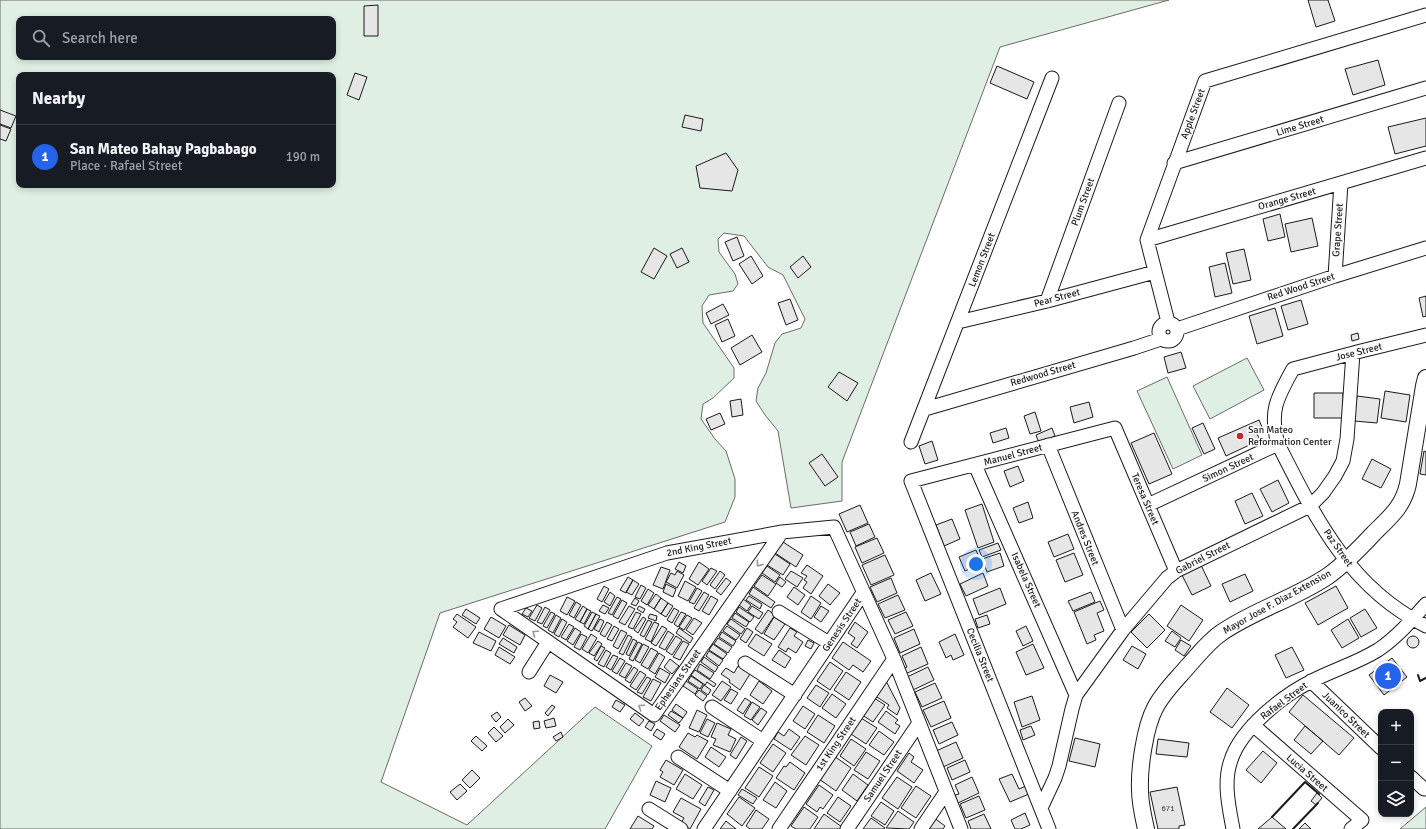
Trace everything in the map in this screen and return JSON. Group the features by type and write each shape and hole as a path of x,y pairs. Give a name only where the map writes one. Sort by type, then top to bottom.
{"street":[{"name":"Apple Street","path":"1147,240 1205,81 1426,15"},
{"name":"Lemon Street","path":"911,442 1052,78"},
{"name":"Lime Street","path":"1174,163 1426,88"},
{"name":"Plum Street","path":"1047,301 1118,103"},
{"name":"Orange Street","path":"1147,240 1426,158"},
{"name":"Grape Street","path":"1335,276 1341,183"},
{"path":"1147,240 1155,272 1172,326"},
{"name":"Red Wood Street","path":"1172,326 1426,248"},
{"name":"Pear Street","path":"958,322 1047,301 1155,272"},
{"name":"Redwood Street","path":"924,409 1161,339 1158,330 1160,326 1163,323 1172,326"},
{"name":"Jose Street","path":"1278,444 1274,423 1274,411 1279,396 1293,369 1426,336"},
{"name":"Gabriel Street","path":"1041,808 1059,766 1076,695 1123,630 1167,578 1176,571 1310,506 1323,493 1340,469 1344,456 1350,415 1354,353"},
{"name":"Mayor Jose F. Diaz Extension","path":"1146,829 1140,792 1140,776 1150,719 1156,707 1164,695 1204,648 1220,634 1236,624 1314,584 1346,561 1396,510 1406,495 1426,378"},
{"name":"Manuel Street","path":"912,481 1115,428"},
{"name":"Teresa Street","path":"1115,428 1176,571"},
{"name":"Paz Street","path":"1278,444 1310,506 1346,561 1355,572 1382,598 1412,619 1426,626"},
{"name":"Simon Street","path":"1148,505 1278,444"},
{"name":"Andres Street","path":"1048,445 1123,630"},
{"name":"Isabela Street","path":"975,465 1076,695"},
{"name":"Cecilia Street","path":"912,481 1049,829"},
{"name":"2nd King Street","path":"500,609 667,553 782,532 834,527 863,593"},
{"name":"Ephesians Street","path":"500,609 654,715 782,532"},
{"name":"Genesis Street","path":"704,829 863,593"},
{"name":"Genesis Street","path":"863,593 894,659 961,829"},
{"name":"Rafael Street","path":"1233,829 1228,796 1230,760 1237,747 1253,725 1273,707 1311,681 1376,651 1388,643 1426,604"},
{"path":"779,612 829,644"},
{"path":"529,672 548,642"},
{"name":"1st King Street","path":"779,829 894,659"},
{"path":"746,663 795,695"},
{"name":"Juanico Street","path":"1311,681 1378,745"},
{"path":"712,707 763,741"},
{"name":"Samuel Street","path":"847,829 919,723"},
{"name":"Lucia Street","path":"1253,725 1362,820 1351,829"},
{"path":"678,758 730,791"},
{"path":"1414,780 1424,789"},
{"path":"921,829 946,792"},
{"path":"649,809 681,829"}],"green space":[{"path":"0,0 1169,0 1000,47 842,462 842,501 791,508 778,431 756,401 758,388 766,373 775,343 782,334 801,328 805,319 783,275 768,267 744,236 724,233 718,239 719,252 735,274 738,284 733,291 709,295 702,306 703,323 734,368 734,378 713,398 703,404 701,419 715,439 726,451 735,479 735,497 725,522 440,613 381,782 467,825 595,707 652,746 605,829 0,829"},
{"path":"1247,358 1264,390 1210,419 1193,386"},
{"path":"1167,377 1202,455 1173,469 1137,391"},
{"path":"1426,807 1426,829 1400,829"}],"building":[{"path":"1308,0 1328,0 1335,21 1316,27"},
{"path":"378,5 378,36 364,36 364,6"},
{"path":"1378,60 1385,85 1353,95 1345,69"},
{"path":"997,66 1034,82 1027,99 990,83"},
{"path":"355,73 367,77 359,100 347,95"},
{"path":"0,110 16,116 11,128 0,124"},
{"path":"685,115 703,119 701,131 682,127"},
{"path":"1426,118 1426,146 1395,154 1388,127"},
{"path":"0,125 11,129 6,141 0,139"},
{"path":"726,153 738,170 732,191 700,188 696,166"},
{"path":"1280,214 1285,237 1268,241 1263,219"},
{"path":"1312,218 1318,246 1291,252 1285,224"},
{"path":"737,237 744,256 733,261 725,242"},
{"path":"654,248 667,256 654,279 641,272"},
{"path":"682,248 689,262 677,268 670,254"},
{"path":"1244,249 1251,280 1233,284 1226,253"},
{"path":"751,256 763,276 752,284 739,264"},
{"path":"803,256 811,267 798,278 790,267"},
{"path":"1225,263 1232,293 1215,297 1209,267"},
{"path":"1426,296 1426,316 1423,317 1419,298"},
{"path":"790,299 798,320 786,325 778,303"},
{"path":"1301,300 1308,324 1288,330 1281,306"},
{"path":"723,304 729,315 711,324 706,313"},
{"path":"1275,308 1283,336 1257,344 1249,316"},
{"path":"728,319 735,336 722,342 715,325"},
{"path":"1358,333 1359,339 1352,341 1351,335"},
{"path":"752,335 762,352 740,365 731,348"},
{"path":"1181,352 1186,368 1168,373 1164,357"},
{"path":"839,372 858,383 847,401 828,387"},
{"path":"1385,391 1410,395 1406,422 1381,418"},
{"path":"1314,393 1343,393 1343,418 1314,418"},
{"path":"1357,396 1380,399 1377,423 1354,421"},
{"path":"741,399 743,415 732,417 730,401"},
{"path":"1089,402 1093,417 1074,423 1070,407"},
{"path":"1035,412 1041,431 1030,434 1024,416"},
{"path":"720,413 725,424 711,430 706,419"},
{"name":"San Mateo Reformation Center","path":"1259,420 1262,427 1258,429 1260,433 1257,434 1260,440 1226,456 1218,438"},
{"path":"1203,423 1215,449 1204,454 1192,428"},
{"path":"1006,428 1009,438 993,443 990,433"},
{"path":"1052,428 1055,436 1039,443 1036,435"},
{"path":"1154,433 1172,474 1149,484 1131,443"},
{"path":"932,441 938,460 925,464 919,446"},
{"path":"1424,451 1426,452 1426,475 1420,474"},
{"path":"822,454 838,477 825,486 809,463"},
{"path":"1372,459 1391,469 1381,488 1362,479"},
{"path":"1018,466 1024,481 1010,487 1004,471"},
{"path":"1278,480 1289,503 1272,512 1260,489"},
{"path":"1252,493 1263,516 1245,524 1235,501"},
{"path":"1028,502 1033,518 1019,523 1013,508"},
{"path":"982,504 994,542 978,548 965,510"},
{"path":"860,505 868,523 847,532 839,514"},
{"path":"952,519 960,539 944,546 936,525"},
{"path":"869,524 875,537 856,546 850,532"},
{"path":"1068,534 1074,549 1054,557 1048,542"},
{"path":"877,538 884,553 862,563 855,547"},
{"path":"783,542 803,555 796,567 775,553"},
{"path":"998,543 1001,550 982,557 979,550"},
{"path":"976,550 982,564 965,571 959,557"},
{"path":"1000,553 1004,566 987,572 982,559"},
{"path":"1074,553 1083,575 1065,582 1056,560"},
{"path":"775,554 790,564 783,575 767,565"},
{"path":"885,555 894,575 871,585 862,565"},
{"path":"679,562 686,566 683,573 675,569"},
{"path":"699,562 709,569 698,585 689,579"},
{"path":"1200,563 1211,586 1192,595 1181,573"},
{"path":"807,565 823,576 811,594 803,588 807,582 804,580 807,576 801,573"},
{"path":"767,566 780,575 775,582 762,573"},
{"path":"661,567 670,570 663,589 653,585"},
{"path":"711,568 717,571 707,585 702,581"},
{"path":"677,571 684,575 677,588 666,582 671,573 675,575"},
{"path":"720,571 725,575 715,589 710,585"},
{"path":"791,571 803,578 797,587 785,579"},
{"path":"931,573 941,594 925,601 916,580"},
{"path":"983,573 988,586 966,596 960,584"},
{"path":"1245,574 1253,591 1230,602 1222,584"},
{"path":"762,575 776,584 768,596 754,586"},
{"path":"628,577 633,580 626,593 620,590"},
{"path":"780,577 786,582 782,587 776,583"},
{"path":"726,578 731,582 721,595 716,591"},
{"path":"891,578 897,593 877,602 870,587"},
{"path":"633,580 639,584 632,595 626,592"},
{"path":"685,581 696,587 688,601 678,596"},
{"path":"666,584 676,589 673,597 663,592"},
{"path":"828,584 840,593 830,605 819,596"},
{"path":"641,585 646,588 640,599 635,597"},
{"path":"604,586 609,589 602,602 597,599"},
{"path":"1336,586 1348,608 1318,625 1305,603"},
{"path":"753,587 775,602 771,608 749,594"},
{"path":"794,587 805,595 798,605 787,597"},
{"path":"697,588 702,591 694,604 689,602"},
{"path":"1000,588 1006,604 979,615 973,599"},
{"path":"648,589 654,593 647,605 641,601"},
{"path":"610,592 615,596 610,606 604,602"},
{"path":"704,592 709,595 699,611 694,608"},
{"path":"1091,592 1095,602 1073,611 1068,601"},
{"path":"656,594 661,598 654,609 648,605"},
{"path":"898,595 905,610 885,618 878,604"},
{"path":"711,596 718,600 709,615 702,611"},
{"path":"749,596 762,604 760,609 746,600"},
{"path":"811,596 821,603 811,619 801,612"},
{"path":"567,597 575,601 567,615 560,611"},
{"path":"617,597 621,599 612,615 608,613"},
{"path":"635,598 639,601 636,606 631,604"},
{"path":"661,598 668,603 661,614 654,609"},
{"path":"743,599 751,605 747,611 739,605"},
{"path":"622,600 627,603 618,619 613,616"},
{"path":"1100,601 1104,610 1097,613 1104,631 1094,635 1096,640 1087,644 1074,612"},
{"path":"576,602 581,605 574,618 569,615"},
{"path":"668,603 673,606 666,617 661,614"},
{"path":"537,605 542,608 535,621 529,618"},
{"path":"603,605 609,608 605,614 599,611"},
{"path":"1181,605 1203,620 1189,641 1167,626"},
{"path":"583,606 587,609 580,622 575,619"},
{"path":"629,606 635,609 625,625 619,622"},
{"path":"639,606 645,609 643,613 637,609"},
{"path":"752,606 763,613 759,619 748,612"},
{"path":"821,606 829,611 821,622 814,617"},
{"path":"545,607 550,610 542,624 537,622"},
{"path":"739,607 754,617 750,622 736,612"},
{"path":"526,608 532,611 528,617 522,614"},
{"path":"674,608 679,611 672,623 667,620"},
{"path":"466,609 480,618 476,624 462,615"},
{"path":"587,609 591,611 584,624 580,622"},
{"path":"1365,609 1377,628 1361,637 1350,618"},
{"path":"768,610 775,615 762,634 755,629"},
{"path":"551,612 555,614 547,628 543,626"},
{"path":"592,612 596,614 588,629 584,626"},
{"path":"636,612 641,614 633,629 628,627"},
{"path":"681,612 686,614 678,627 674,624"},
{"path":"906,612 913,626 895,634 888,620"},
{"path":"735,613 749,622 746,627 732,618"},
{"path":"457,614 476,627 468,638 453,627 457,622 453,619"},
{"path":"596,614 600,616 592,631 588,629"},
{"path":"650,614 657,616 656,621 648,618"},
{"path":"1149,614 1165,630 1147,648 1131,632"},
{"path":"556,615 561,618 553,633 548,630"},
{"path":"687,615 692,618 684,630 679,627"},
{"path":"987,615 990,624 978,628 975,619"},
{"path":"491,617 506,626 499,638 484,629"},
{"path":"643,617 646,619 638,633 634,630"},
{"path":"774,617 785,624 774,640 764,634"},
{"path":"694,618 702,623 693,635 686,630"},
{"path":"562,619 567,622 559,637 554,634"},
{"path":"600,619 604,621 599,632 594,629"},
{"path":"731,619 745,629 741,634 727,624"},
{"path":"1348,619 1359,638 1342,648 1331,630"},
{"path":"648,620 652,622 644,637 640,635"},
{"path":"607,622 612,625 605,637 600,634"},
{"path":"654,622 659,624 651,642 645,639"},
{"path":"855,622 868,632 857,648 851,644 855,638 848,633"},
{"path":"569,624 574,627 566,640 561,637"},
{"path":"509,625 525,635 520,645 503,635"},
{"path":"614,626 619,629 612,641 607,639"},
{"path":"662,626 667,629 656,646 651,643"},
{"path":"727,626 740,635 736,640 723,631"},
{"path":"1026,626 1033,641 1023,646 1016,631"},
{"path":"575,628 581,632 573,645 567,641"},
{"path":"679,628 693,638 690,643 676,633"},
{"path":"747,628 753,632 746,643 740,639"},
{"path":"790,628 797,632 794,636 803,642 796,653 788,648 786,652 778,647"},
{"path":"914,629 920,644 900,653 894,638"},
{"path":"621,630 627,633 618,649 613,646"},
{"path":"668,631 674,635 665,650 659,647"},
{"path":"1172,631 1181,638 1175,647 1165,641"},
{"path":"479,632 496,641 491,651 473,643"},
{"path":"722,632 736,641 733,646 719,637"},
{"path":"581,634 587,637 580,650 574,647"},
{"path":"591,634 597,638 588,653 582,649"},
{"path":"756,634 772,644 764,656 748,646"},
{"path":"955,634 964,655 953,660 951,655 946,658 939,642"},
{"path":"628,635 632,637 623,655 619,653"},
{"path":"676,636 682,640 672,655 666,651"},
{"path":"1411,636 1415,636 1419,642 1415,648 1411,648 1407,644 1407,640"},
{"path":"503,638 517,647 514,653 499,644"},
{"path":"718,638 732,647 728,653 714,644"},
{"path":"633,639 637,641 629,656 626,654"},
{"path":"808,640 814,643 811,649 805,646"},
{"path":"1181,640 1191,646 1184,656 1175,650"},
{"path":"598,641 602,644 594,656 589,653"},
{"path":"683,641 689,644 680,660 673,657"},
{"path":"638,642 642,644 633,661 629,659"},
{"path":"843,642 871,661 863,672 853,665 849,670 832,658"},
{"path":"643,644 649,647 640,663 635,660"},
{"path":"713,644 727,654 723,659 709,650"},
{"path":"1033,644 1044,668 1026,675 1016,652"},
{"path":"601,646 605,648 597,661 594,659"},
{"path":"1132,646 1146,654 1138,669 1123,660"},
{"path":"499,647 515,657 510,664 495,655"},
{"path":"921,647 928,664 905,674 903,669 907,667 902,656"},
{"path":"1292,647 1304,670 1286,678 1275,655"},
{"path":"651,648 658,652 648,669 641,665"},
{"path":"606,650 611,653 604,667 598,664"},
{"path":"779,650 791,658 785,668 772,660"},
{"path":"709,651 723,660 719,666 706,656"},
{"path":"659,653 665,657 655,674 649,670"},
{"path":"613,655 618,657 611,670 606,667"},
{"path":"704,657 718,667 715,672 701,662"},
{"path":"620,658 625,661 617,674 612,671"},
{"path":"1392,658 1407,677 1384,695 1369,675"},
{"path":"670,659 679,666 672,674 664,667"},
{"path":"830,662 843,671 830,690 817,681"},
{"path":"626,663 632,666 625,678 619,675"},
{"path":"700,664 714,673 710,679 697,670"},
{"path":"738,666 750,674 740,690 729,682 730,680 721,674 726,668 734,673"},
{"path":"634,667 638,670 630,683 625,680"},
{"path":"928,667 934,680 913,690 907,677"},
{"path":"660,668 670,674 665,683 655,677"},
{"path":"695,670 716,684 714,687 707,682 705,685 691,675"},
{"path":"640,671 646,675 636,690 630,686"},
{"path":"846,672 861,682 849,700 834,690"},
{"path":"550,675 563,682 556,693 544,686"},
{"path":"691,676 703,684 700,689 688,681"},
{"path":"647,677 651,679 642,694 637,692"},
{"path":"653,679 661,683 651,701 643,697"},
{"path":"885,679 900,708 897,715 887,708 889,705 874,695"},
{"path":"686,681 698,689 695,694 683,686"},
{"path":"722,681 731,687 721,701 712,695"},
{"path":"759,681 772,691 763,704 750,695"},
{"path":"935,683 942,698 922,707 915,692"},
{"path":"704,685 711,690 708,695 701,690"},
{"path":"816,685 829,693 820,707 807,698"},
{"path":"1227,688 1249,705 1232,728 1210,712"},
{"path":"731,689 738,693 731,704 724,700"},
{"path":"699,690 707,696 703,701 695,695"},
{"path":"832,694 846,704 836,718 822,708"},
{"path":"1303,695 1354,738 1339,755 1289,712"},
{"path":"1032,696 1040,720 1022,727 1014,702"},
{"path":"525,698 532,706 525,711 519,702"},
{"path":"745,698 751,702 743,714 737,710"},
{"path":"874,698 885,705 873,722 862,715"},
{"path":"616,700 625,705 620,712 612,707"},
{"path":"944,701 951,718 931,727 923,710"},
{"path":"752,702 760,707 751,720 744,716"},
{"path":"676,704 687,712 683,718 672,710"},
{"path":"552,705 555,707 548,716 545,713"},
{"path":"803,706 815,714 805,729 793,721"},
{"path":"761,708 767,712 758,725 752,720"},
{"path":"697,710 707,715 699,732 689,728"},
{"path":"671,711 683,718 679,723 668,715"},
{"path":"886,711 898,720 895,723 900,726 895,734 878,722"},
{"path":"497,712 501,717 496,722 491,716"},
{"path":"635,713 644,720 639,726 630,719"},
{"path":"664,715 680,725 675,732 660,721"},
{"path":"818,715 835,726 824,743 807,732"},
{"path":"554,718 556,726 546,728 544,721"},
{"path":"861,718 877,728 866,744 851,734"},
{"path":"508,719 514,725 505,733 500,727"},
{"path":"707,719 715,723 708,737 700,733"},
{"path":"539,721 540,728 534,729 533,722"},
{"path":"649,721 655,724 651,731 645,727"},
{"path":"952,722 958,735 939,744 933,730"},
{"path":"717,723 731,729 728,735 736,739 730,752 713,745 716,739 711,737"},
{"path":"1031,726 1035,735 1023,740 1020,730"},
{"path":"1305,726 1323,741 1311,754 1294,740"},
{"path":"494,727 503,736 496,742 488,733"},
{"path":"657,729 665,734 661,740 653,735"},
{"path":"789,729 800,737 791,750 774,739 778,732 784,736"},
{"path":"879,731 894,742 884,755 869,745"},
{"path":"561,732 563,737 556,741 553,737"},
{"path":"688,733 695,737 697,735 708,741 697,759 679,747"},
{"path":"476,736 487,746 482,751 471,741"},
{"path":"805,736 819,745 806,765 791,755"},
{"path":"741,737 747,741 736,759 730,755"},
{"path":"1075,738 1100,744 1095,767 1069,761"},
{"path":"851,739 866,749 854,766 840,756"},
{"path":"1158,739 1189,743 1187,757 1156,754"},
{"path":"956,742 963,758 943,767 936,751"},
{"path":"773,744 786,753 773,772 760,763"},
{"path":"711,747 726,757 719,767 705,757"},
{"path":"1263,751 1277,763 1261,783 1246,770"},
{"path":"866,752 880,761 868,779 854,770"},
{"path":"909,753 914,757 911,762 923,770 914,783 897,771"},
{"path":"834,756 851,768 836,791 819,779"},
{"path":"666,760 683,770 674,785 660,777 663,772 660,770"},
{"path":"965,760 970,772 952,780 947,768"},
{"path":"790,762 805,773 794,790 776,778 784,766 786,767"},
{"path":"759,767 773,776 759,797 745,788"},
{"path":"472,770 480,778 470,788 462,780"},
{"path":"685,774 702,785 693,799 676,789"},
{"path":"853,774 868,785 857,801 842,790"},
{"path":"1012,774 1019,789 1026,786 1029,794 1010,802 999,779"},
{"path":"897,777 912,787 898,809 882,798"},
{"path":"972,777 979,793 958,803 955,795 959,794 955,785"},
{"path":"656,781 671,788 665,802 650,795"},
{"path":"775,782 787,791 776,808 763,800"},
{"path":"460,784 467,791 457,800 450,792"},
{"path":"819,785 833,795 823,809 820,807 817,812 806,804"},
{"path":"916,786 931,796 916,818 901,808"},
{"path":"708,787 714,790 705,806 699,802"},
{"path":"1177,787 1185,825 1179,826 1179,829 1158,829 1150,792"},
{"path":"742,789 757,798 753,804 738,795"},
{"path":"1317,793 1322,798 1316,805 1311,801"},
{"path":"979,796 985,810 966,818 960,804"},
{"path":"739,797 755,808 742,826 727,814"},
{"path":"838,797 851,806 840,822 827,813"},
{"path":"681,798 701,809 690,829 681,823 684,818 673,812"},
{"path":"881,802 894,811 885,825 871,816"},
{"path":"804,807 818,817 810,829 796,829 791,826"},
{"path":"756,810 769,819 762,829 750,829 746,826"},
{"path":"898,811 914,822 909,829 886,828"},
{"path":"1025,813 1030,825 1021,829 1015,829 1011,820"},
{"path":"824,814 842,827 841,829 814,829"},
{"path":"984,814 991,829 971,829 968,821"},
{"path":"638,816 654,826 652,829 630,829"},
{"path":"933,817 945,826 943,829 925,829"},
{"path":"1272,817 1286,829 1258,829"},
{"path":"871,818 885,828 863,829"},
{"path":"726,821 736,829 720,829"},
{"path":"1305,823 1311,829 1299,829"}],"wall":[{"path":"1418,675 1420,681 1426,678"},
{"path":"1272,817 1305,782 1319,794"},
{"path":"1293,829 1318,803"}],"place":[{"name":"San Mateo Reformation Center","path":"1240,436"},
{"name":"San Mateo Bahay Pagbabago","path":"1388,676"}]}
